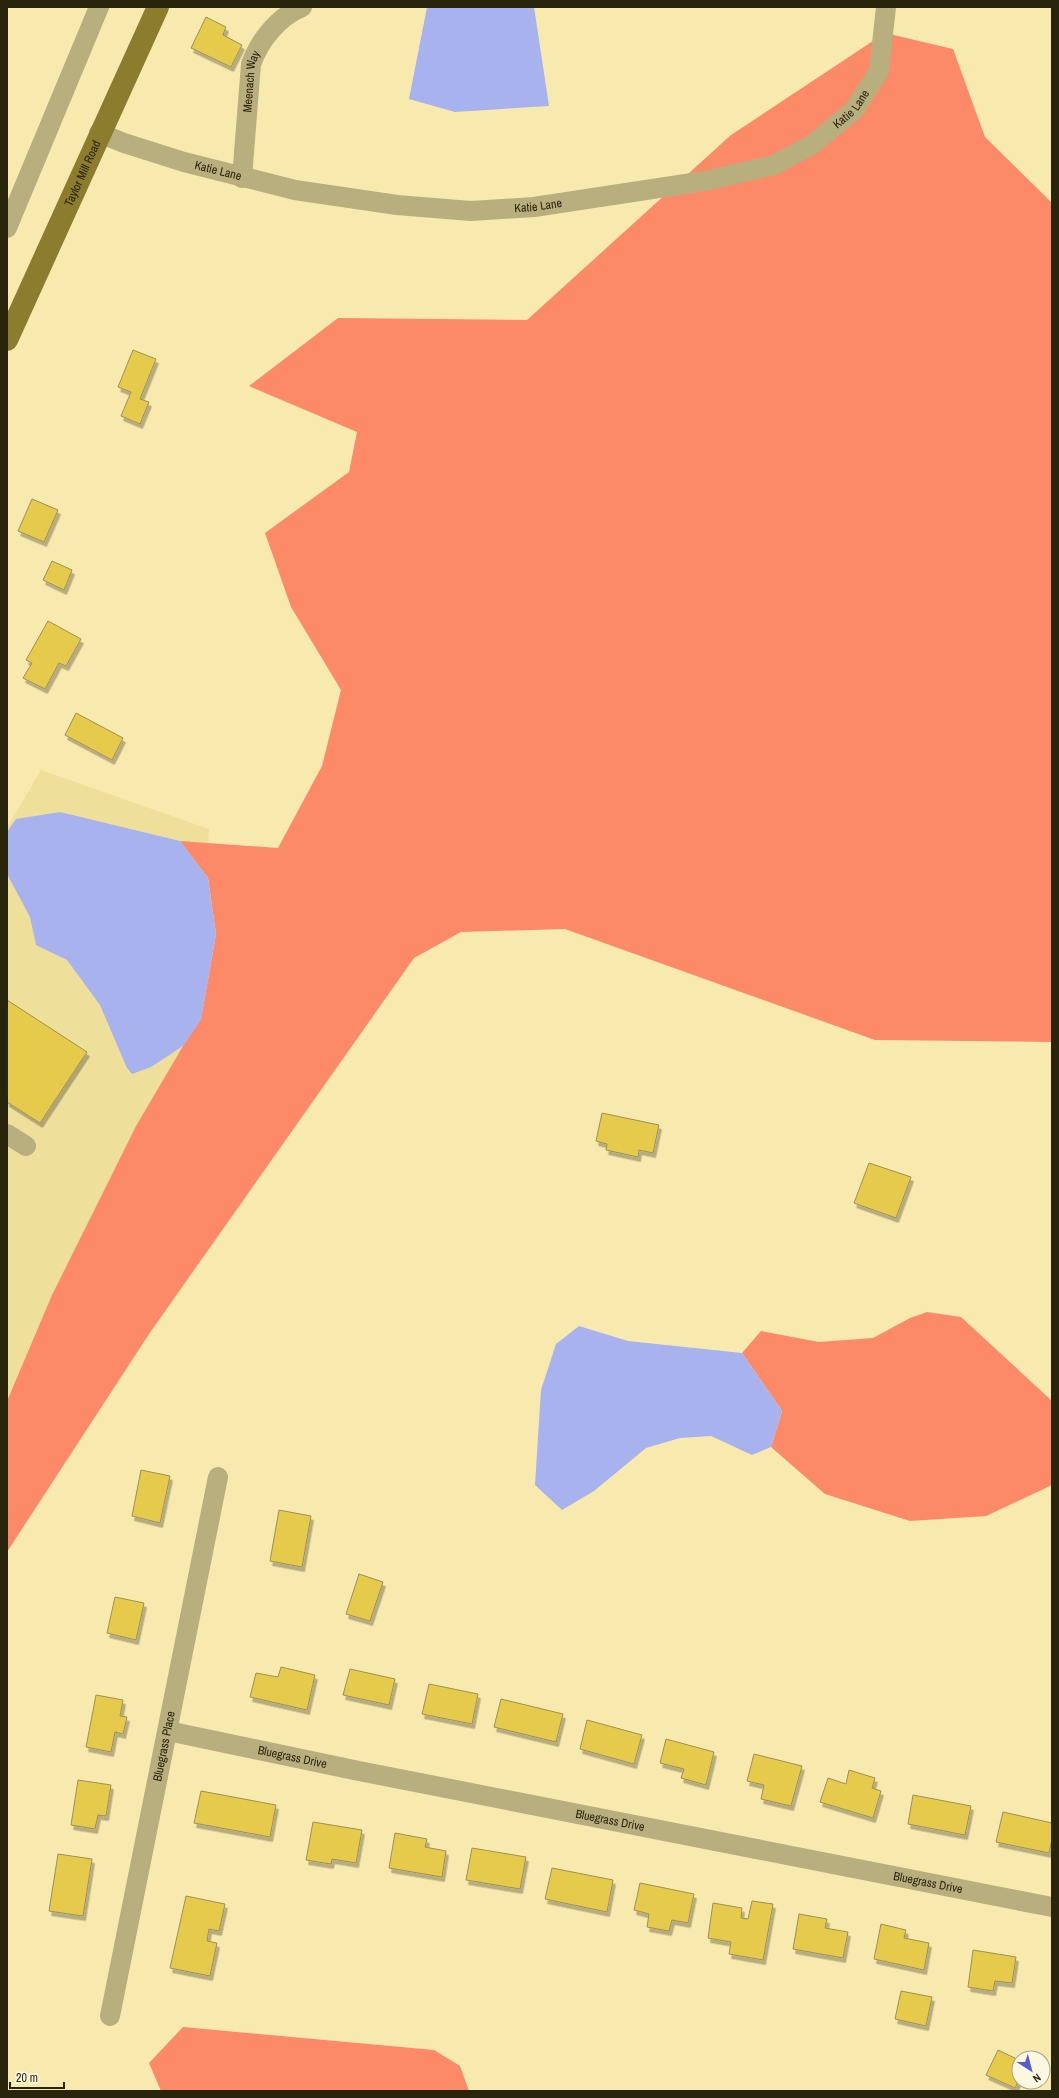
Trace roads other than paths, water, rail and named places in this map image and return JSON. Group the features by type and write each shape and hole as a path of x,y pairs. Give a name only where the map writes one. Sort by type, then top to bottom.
{"main road":[{"name":"Taylor Mill Road","path":"7,340 99,133 158,7"}],"street":[{"path":"7,228 99,7"},
{"name":"Meenach Way","path":"242,178 251,64 257,48 272,29 302,7"},
{"name":"Katie Lane","path":"99,133 124,143 184,162 242,178 310,192 397,205 471,211 534,208 705,181 774,165 813,144 854,110 879,71 886,7"},
{"path":"7,1134 26,1146"},
{"name":"Bluegrass Place","path":"110,2016 218,1477"},
{"name":"Bluegrass Drive","path":"168,1731 359,1771 1052,1906"}],"water":[{"path":"427,7 534,7 549,106 455,112 409,99"},
{"path":"60,812 180,841 208,878 216,934 201,1020 183,1046 151,1067 132,1074 127,1068 100,1005 67,960 36,945 30,917 7,874 7,832 16,819"},
{"path":"579,1326 628,1341 742,1353 782,1411 771,1447 752,1455 711,1436 680,1438 646,1448 594,1491 562,1510 535,1485 541,1390 556,1344"}]}
